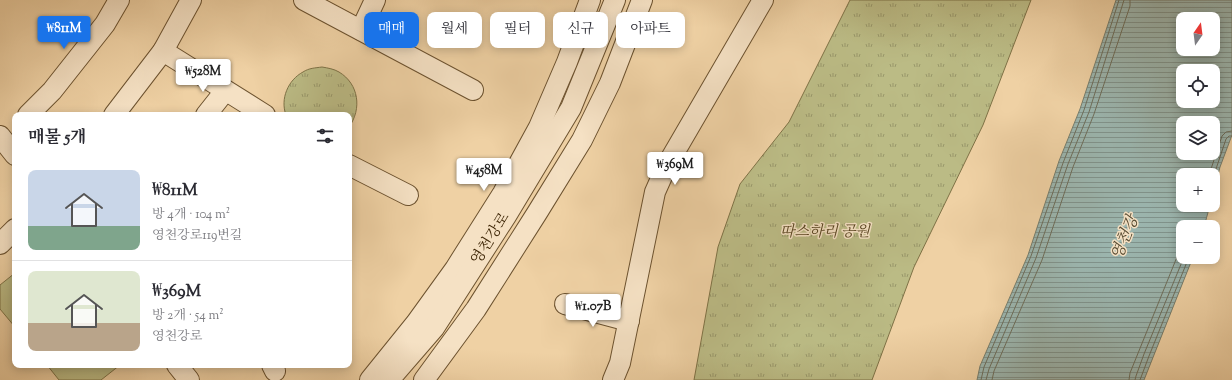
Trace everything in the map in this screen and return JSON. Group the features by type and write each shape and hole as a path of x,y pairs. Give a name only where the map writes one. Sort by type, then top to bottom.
{"street":[{"path":"31,112 52,91 105,24 119,0"},
{"path":"116,112 163,51 190,0"},
{"path":"304,0 473,90"},
{"path":"361,30 375,0"},
{"name":"영천강로","path":"370,380 416,323 455,269 502,193 539,127 567,62 590,0"},
{"name":"영천강로","path":"389,380 434,328 506,216 571,108 615,0"},
{"name":"영천강로","path":"424,380 476,309 582,140 610,83 642,0"},
{"path":"613,380 620,363 655,192 666,165 764,0"},
{"path":"163,51 260,112"},
{"path":"208,112 225,91"},
{"path":"352,167 408,195"},
{"path":"0,244 12,232"},
{"path":"565,304 629,321"},
{"path":"180,368 190,380"}],"green space":[{"name":"따스하리 공원","path":"850,0 1031,0 983,125 914,267 872,380 694,380 718,247 740,184 789,122"},
{"path":"322,67 333,69 346,77 351,83 357,105 352,122 352,112 285,112 285,96 289,85 298,75 312,68"},
{"path":"12,275 12,323 0,309 0,285"},
{"path":"49,368 116,368 101,380 59,380"}],"water":[{"name":"영천강","path":"1116,0 1232,0 1232,135 1220,168 1176,168 1176,212 1208,212 1206,220 1176,220 1176,264 1190,264 1144,380 977,380 980,366 1028,255 1059,161 1080,109"}]}
